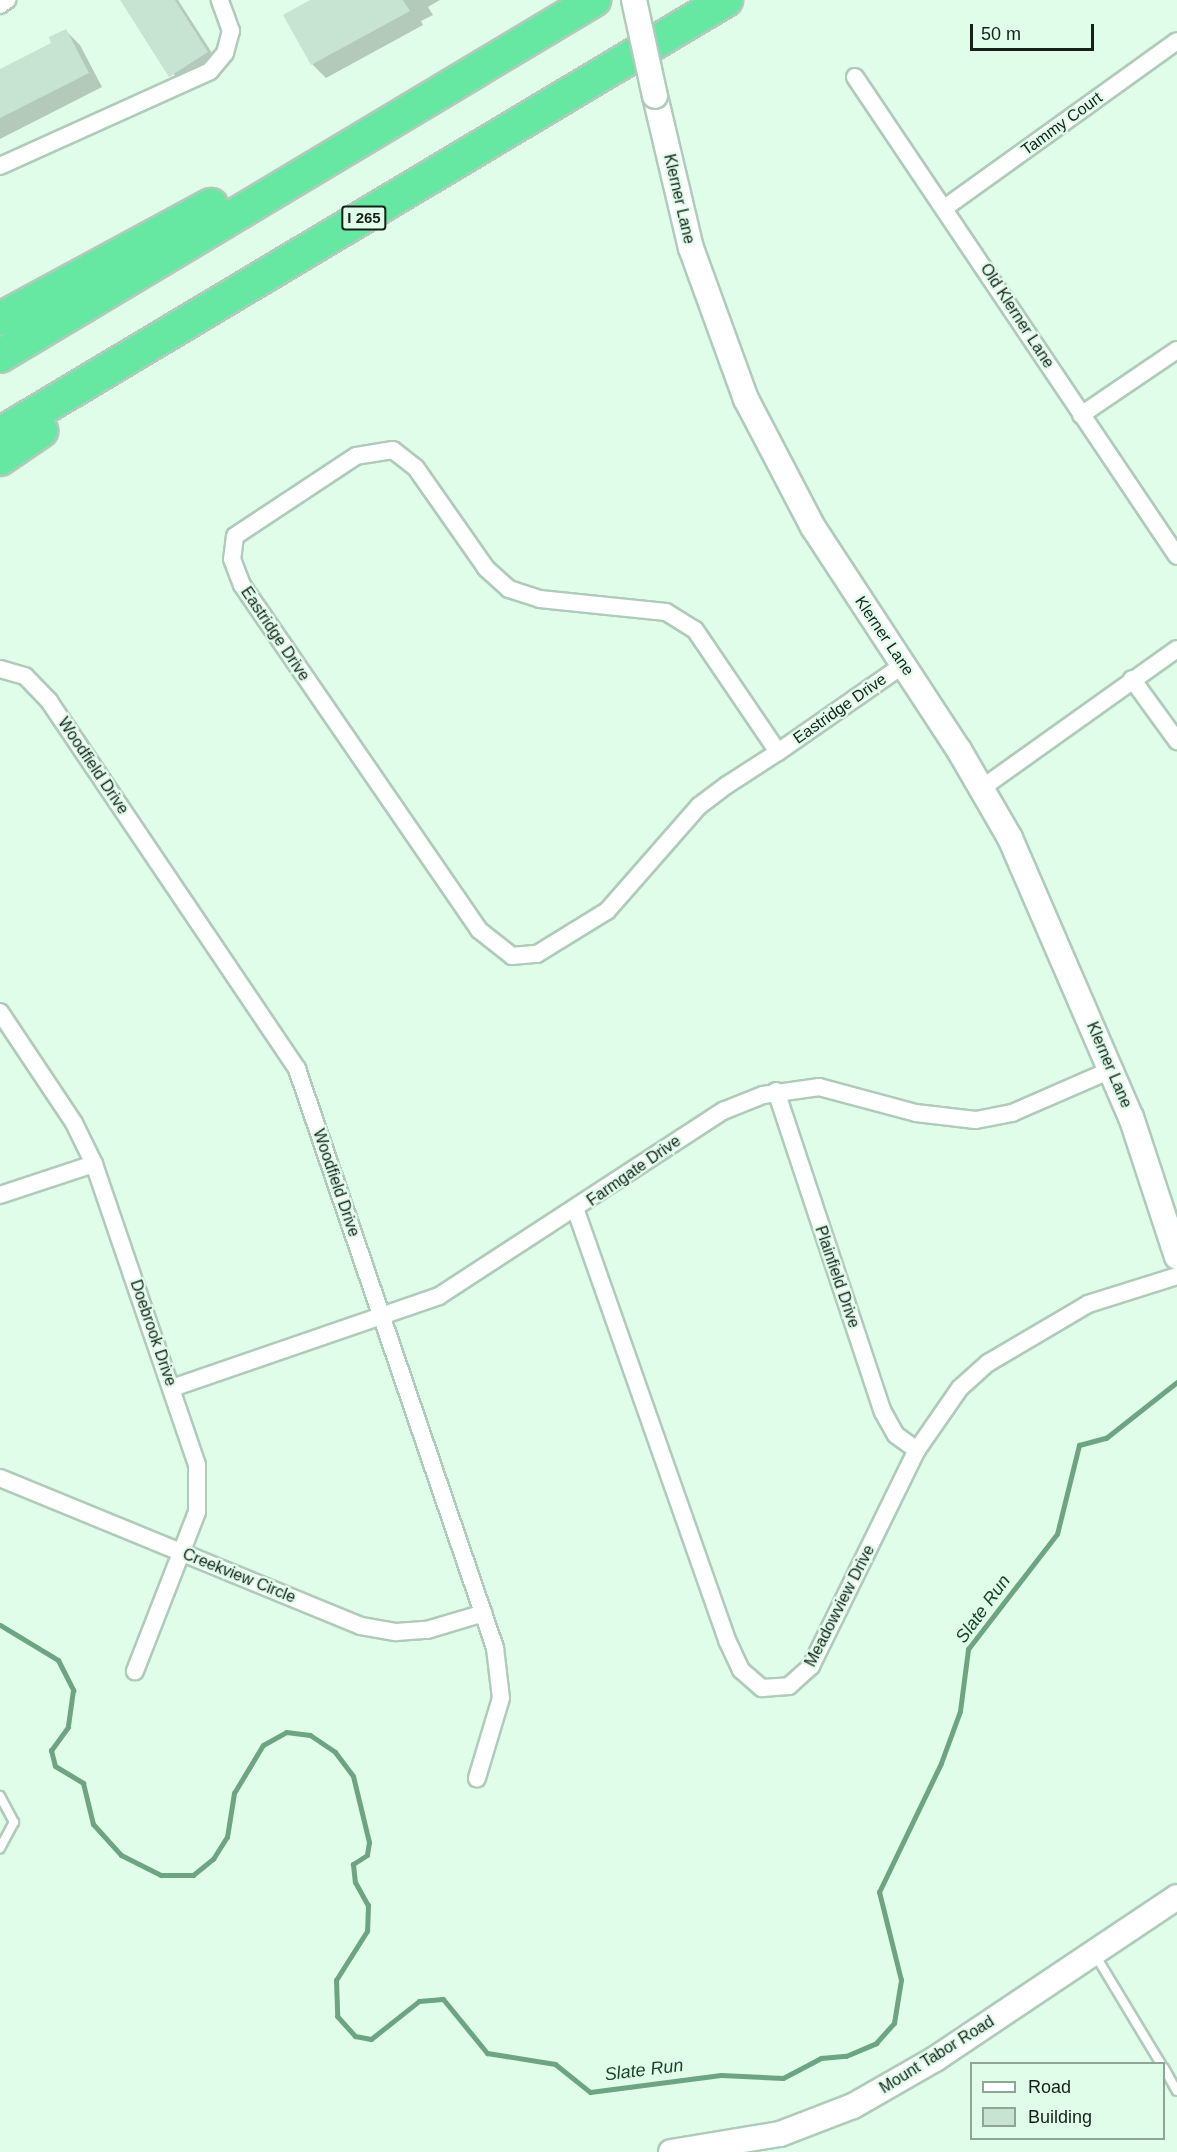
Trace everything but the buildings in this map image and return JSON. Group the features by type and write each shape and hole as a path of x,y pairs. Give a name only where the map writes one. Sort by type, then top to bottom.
{"highway":[{"path":"0,356 594,0"},
{"name":"I 265","path":"0,434 726,0"},
{"path":"0,319 357,125 390,123"},
{"path":"0,459 267,276"}],"street":[{"path":"0,5 7,0"},
{"path":"0,166 210,72 225,53 231,31 220,0"},
{"name":"Klerner Lane","path":"634,0 694,259 746,399 788,485 982,788 1057,939 1111,1070 1177,1257"},
{"name":"Tammy Court","path":"946,207 1177,41"},
{"name":"Old Klerner Lane","path":"855,77 946,207 1081,416 1177,555"},
{"path":"1081,416 1177,350"},
{"name":"Eastridge Drive","path":"778,752 695,630 666,612 540,599 509,588 486,568 416,468 393,450 356,456 236,536 232,558 242,585 479,930 506,954 537,954 607,911 699,806 778,752 903,665"},
{"path":"982,788 1177,649"},
{"name":"Woodfield Drive","path":"0,669 25,676 49,701 288,1050 379,1318 484,1613 501,1698 477,1778"},
{"path":"1132,679 1177,741"},
{"name":"Doebrook Drive","path":"0,1012 74,1122 94,1164 172,1388 200,1481 197,1512 135,1671"},
{"name":"Farmgate Drive","path":"172,1388 379,1318 458,1286 576,1211 723,1111 776,1091 819,1087 916,1113 976,1120 1012,1113 1111,1070"},
{"name":"Plainfield Drive","path":"776,1091 883,1412 896,1435 917,1450"},
{"path":"0,1195 94,1164"},
{"name":"Meadowview Drive","path":"576,1211 727,1640 750,1682 779,1690 812,1666 917,1450 947,1401 988,1363 1088,1305 1177,1276"},
{"name":"Creekview Circle","path":"0,1478 361,1626 396,1632 427,1630 484,1613"},
{"name":"Mount Tabor Road","path":"684,2151 780,2134 853,2106 935,2059 1177,1898"}],"lane":[{"path":"0,1796 14,1821 0,1848"},
{"path":"1094,1953 1160,2062"},
{"path":"1165,2070 1177,2091"}],"waterway":[{"name":"Slate Run","path":"0,1625 58,1660 73,1690 68,1727 51,1750 55,1766 83,1783 93,1824 121,1855 161,1875 193,1875 213,1859 227,1837 234,1793 263,1745 286,1732 310,1735 335,1752 353,1776 369,1842 367,1855 353,1864 355,1882 368,1905 367,1931 336,1980 337,2016 355,2036 371,2039 419,2001 443,1999 487,2053 555,2064 590,2092 721,2075 783,2078 821,2058 846,2056 876,2043 894,2023 901,1980 879,1892 941,1763 960,1711 968,1649 1057,1534 1079,1445 1106,1438 1177,1382"}]}
